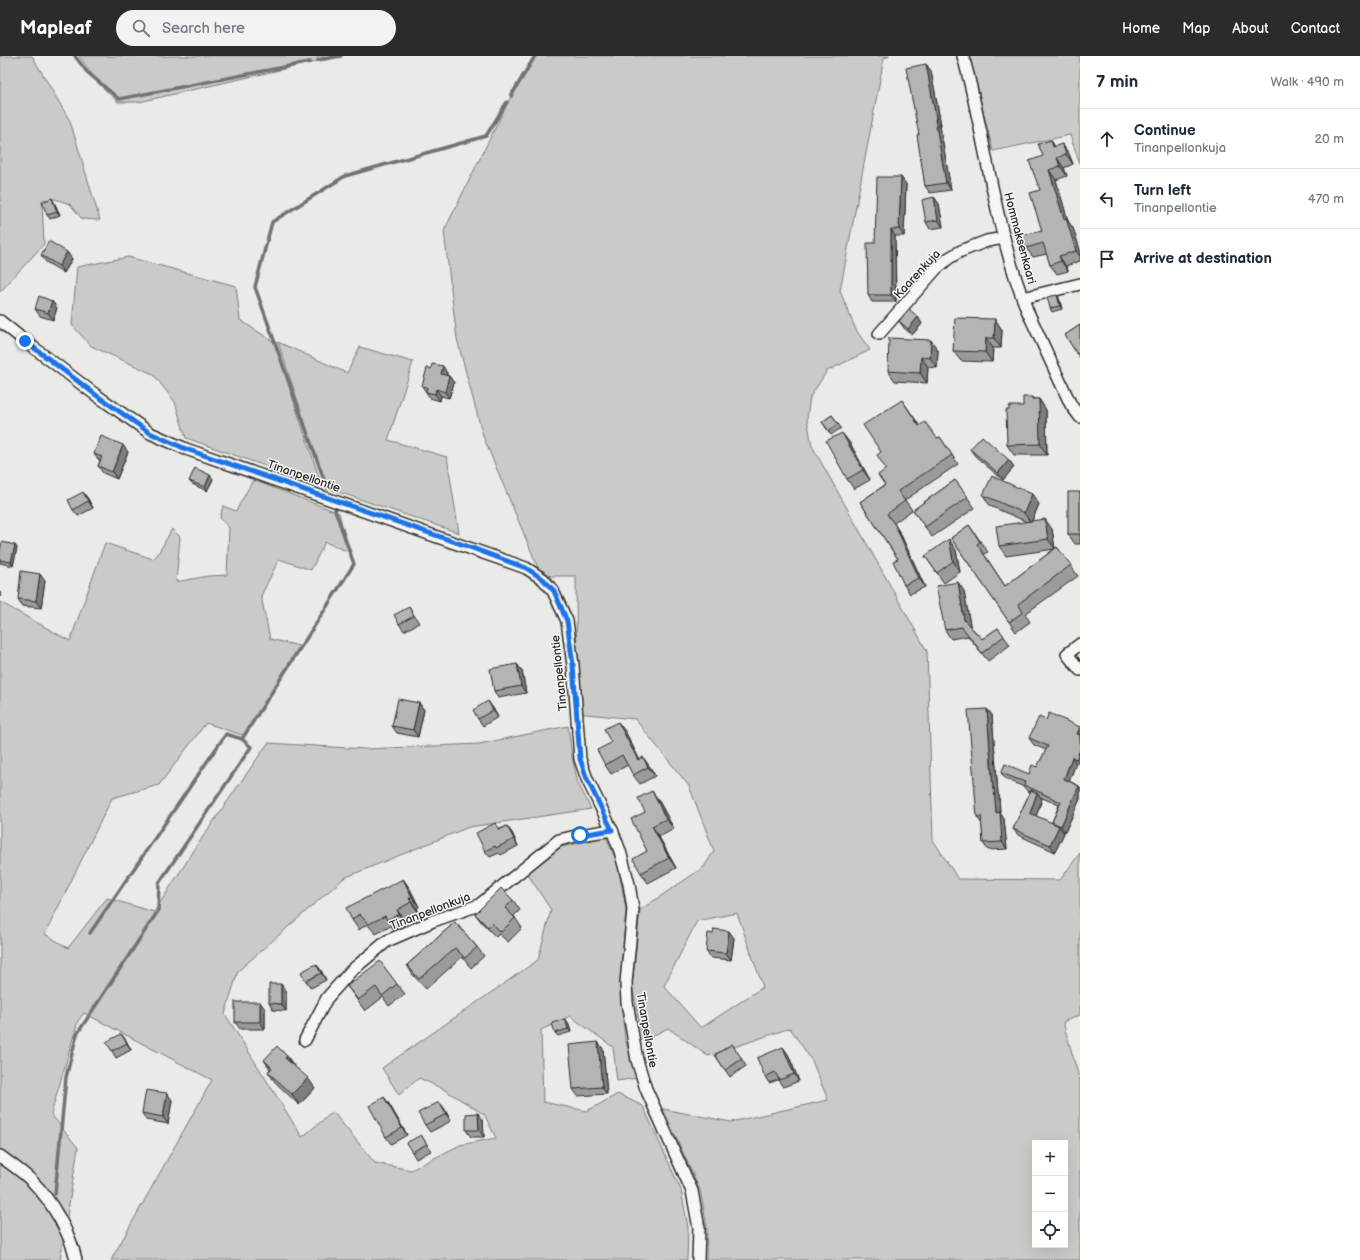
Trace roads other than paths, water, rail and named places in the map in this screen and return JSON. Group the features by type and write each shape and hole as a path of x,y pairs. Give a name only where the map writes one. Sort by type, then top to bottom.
{"street":[{"name":"Hommaksenkaari","path":"963,56 972,89 1004,238 1023,298 1027,310 1071,405 1080,417"},
{"name":"Kaarenkuja","path":"879,334 936,269 949,258 961,251 987,241 1004,238"},
{"path":"1023,298 1080,284"},
{"name":"Tinanpellontie","path":"0,321 96,395 150,433 186,449 526,568 543,579 554,591 567,621 573,665 580,759 587,779 612,830 620,851 629,884 633,909 626,983 628,1009 637,1060 646,1089 692,1191 699,1228 698,1260"},
{"path":"1080,644 1066,654 1080,670"},
{"name":"Tinanpellonkuja","path":"305,1040 327,998 351,971 387,941 433,921 479,906 558,840 612,830"},
{"path":"0,1156 32,1181 53,1208 67,1235 76,1260"}],"waterway":[{"path":"75,56 87,72 119,99 310,62"},
{"path":"318,60 341,56"},
{"path":"511,96 535,56"},
{"path":"327,488 255,287 272,222 345,176 486,136 507,102"},
{"path":"55,1194 66,1077 77,1034 158,911 159,883 251,747 242,739 354,564 335,510"},
{"path":"90,933 226,734 242,739"}]}
